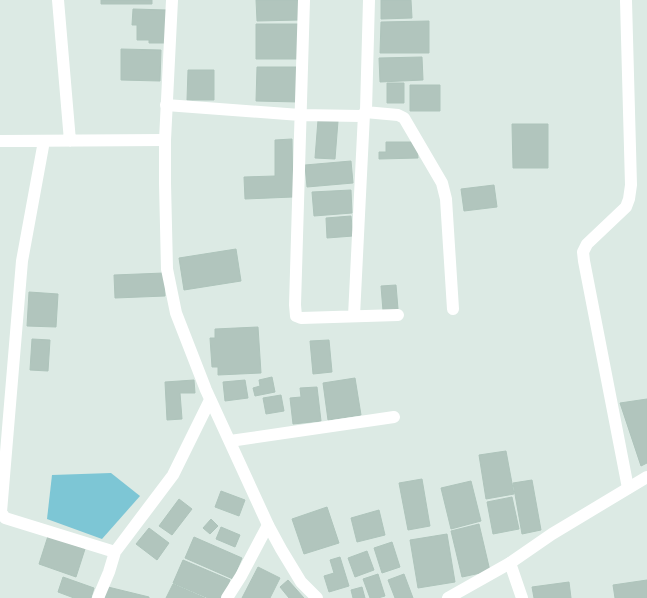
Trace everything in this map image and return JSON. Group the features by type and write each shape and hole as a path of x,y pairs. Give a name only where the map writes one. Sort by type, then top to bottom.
{"street":[{"path":"58,0 70,142"},
{"path":"172,0 165,140 167,269 176,313 210,400 268,524 301,582 317,598"},
{"path":"304,0 295,305 296,316 301,318 398,315"},
{"path":"354,316 369,0"},
{"path":"626,1 631,185 629,198 626,207 587,244 583,252 628,488"},
{"path":"166,105 300,115 361,116 364,113 398,115 404,118 442,183 446,199 453,309"},
{"path":"0,141 70,142 165,140"},
{"path":"44,141 22,261 1,512 5,518 115,552"},
{"path":"98,598 109,572 115,552 173,475 210,400"},
{"path":"230,441 394,417"},
{"path":"448,598 510,563 552,534 647,478"},
{"path":"227,598 241,576 268,524"},
{"path":"510,563 522,598"}],"water":[{"path":"111,473 140,496 102,539 47,519 52,475"}],"building":[{"path":"101,0 152,0 152,4 101,4"},
{"path":"256,0 300,0 300,20 257,21"},
{"path":"381,0 411,0 412,18 381,19"},
{"path":"133,9 167,10 166,43 149,43 149,40 137,40 137,25 132,25"},
{"path":"429,21 429,53 380,53 381,22"},
{"path":"256,24 298,24 298,59 256,59"},
{"path":"121,49 161,50 160,81 121,80"},
{"path":"422,57 423,80 380,82 379,58"},
{"path":"257,67 299,67 299,102 256,101"},
{"path":"188,70 214,70 214,100 187,100"},
{"path":"387,83 404,83 404,103 387,103"},
{"path":"410,85 440,85 440,111 410,111"},
{"path":"318,120 338,121 335,159 315,158"},
{"path":"512,124 548,124 548,168 513,168"},
{"path":"292,139 293,197 245,199 244,177 275,176 275,140"},
{"path":"386,142 417,142 418,158 379,159 379,152 386,152"},
{"path":"351,161 353,183 307,187 305,165"},
{"path":"494,185 497,207 464,211 461,189"},
{"path":"351,190 352,213 314,216 312,192"},
{"path":"351,216 353,236 327,238 326,218"},
{"path":"236,249 241,281 184,290 179,258"},
{"path":"164,273 165,296 115,298 114,275"},
{"path":"396,285 398,309 383,311 381,286"},
{"path":"29,292 58,294 56,327 27,326"},
{"path":"258,327 261,373 218,375 218,367 212,367 210,338 215,338 215,329"},
{"path":"32,339 50,340 48,371 30,370"},
{"path":"329,340 332,372 313,374 310,341"},
{"path":"272,377 275,392 255,396 253,388 260,386 259,380"},
{"path":"355,378 361,415 328,420 323,383"},
{"path":"194,380 195,393 180,393 182,419 167,420 165,382"},
{"path":"245,380 248,398 225,401 223,382"},
{"path":"317,387 321,421 293,424 290,398 301,397 300,388"},
{"path":"281,395 284,411 266,414 263,398"},
{"path":"647,399 647,463 641,466 620,403"},
{"path":"506,451 514,494 486,499 479,455"},
{"path":"422,479 430,526 408,530 399,483"},
{"path":"532,480 541,530 522,534 513,483"},
{"path":"471,481 481,521 451,529 441,488"},
{"path":"221,491 245,500 239,516 215,507"},
{"path":"512,497 519,529 493,534 487,502"},
{"path":"179,499 192,509 172,535 159,526"},
{"path":"327,507 339,543 304,554 292,519"},
{"path":"379,510 385,535 357,542 351,518"},
{"path":"211,519 218,526 210,534 203,528"},
{"path":"479,524 490,571 462,577 451,531"},
{"path":"221,527 240,535 235,547 216,539"},
{"path":"149,528 169,543 157,560 136,544"},
{"path":"447,534 455,582 418,588 410,540"},
{"path":"48,536 85,549 76,577 39,564"},
{"path":"194,537 242,558 233,579 185,558"},
{"path":"392,542 400,567 382,573 374,548"},
{"path":"367,551 374,570 355,577 348,558"},
{"path":"340,557 349,586 329,592 324,576 334,573 330,560"},
{"path":"183,560 230,580 223,598 208,598 173,583"},
{"path":"258,567 280,578 270,598 242,598"},
{"path":"378,574 385,596 370,598 363,579"},
{"path":"404,574 413,598 395,598 388,580"},
{"path":"63,577 94,588 91,598 74,598 58,592"},
{"path":"288,580 304,598 289,598 280,587"},
{"path":"647,580 647,598 615,598 613,585"},
{"path":"569,582 571,598 534,598 532,587"},
{"path":"173,584 205,598 166,598"},
{"path":"108,587 149,597 149,598 105,598"},
{"path":"362,587 365,598 353,598 351,590"}]}
